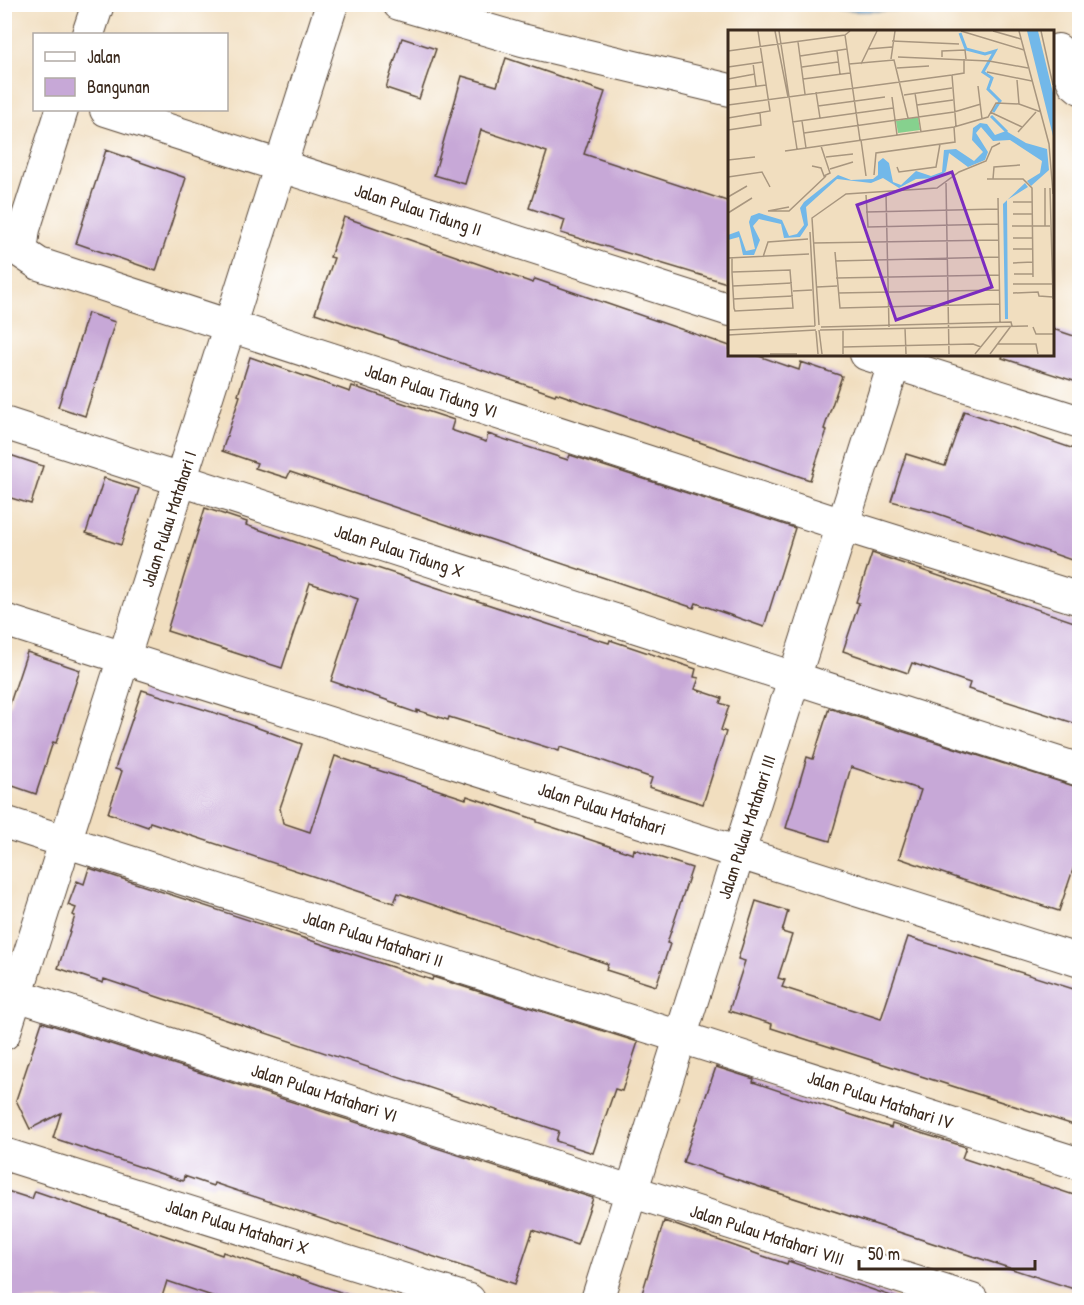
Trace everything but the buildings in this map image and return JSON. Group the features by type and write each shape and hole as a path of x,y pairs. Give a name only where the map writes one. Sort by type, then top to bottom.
{"street":[{"path":"88,33 98,4"},
{"name":"Jalan Pulau Matahari I","path":"4,1034 11,993 66,842 332,4"},
{"path":"399,4 522,40 728,90"},
{"path":"1064,48 1074,83 1080,88"},
{"name":"Jalan Pulau Tidung VI","path":"62,111 24,229 21,252 39,264 843,525 1080,599"},
{"name":"Jalan Pulau Tidung II","path":"109,111 728,309"},
{"path":"886,357 1080,422"},
{"name":"Jalan Pulau Matahari III","path":"597,1300 843,525 886,357"},
{"name":"Jalan Pulau Tidung X","path":"4,423 1080,770"},
{"name":"Jalan Pulau Matahari","path":"4,620 1080,961"},
{"name":"Jalan Pulau Matahari II","path":"4,822 680,1037"},
{"name":"Jalan Pulau Matahari VI","path":"11,993 631,1192"},
{"name":"Jalan Pulau Matahari IV","path":"680,1037 1080,1164"},
{"name":"Jalan Pulau Matahari X","path":"4,1154 470,1300"},
{"name":"Jalan Pulau Matahari VIII","path":"631,1192 972,1300"}],"water":[{"path":"822,5 956,5 929,13 911,10 853,11"}]}
